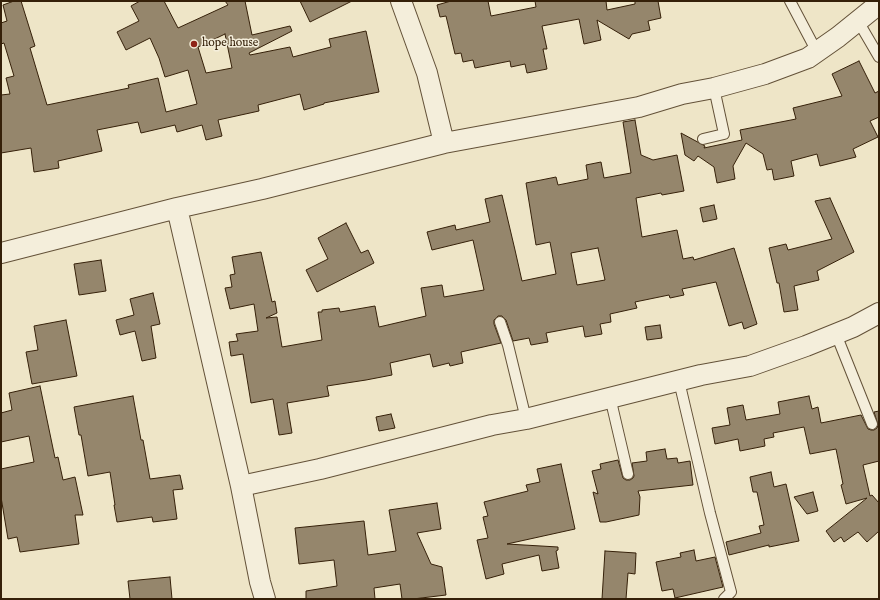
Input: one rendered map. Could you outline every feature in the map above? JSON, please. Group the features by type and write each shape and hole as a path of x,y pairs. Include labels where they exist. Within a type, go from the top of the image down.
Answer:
{"street":[{"path":"401,1 427,73 444,143"},
{"path":"1,254 177,208 262,189 444,143 639,107 682,94 714,88 765,74 808,58 879,4"},
{"path":"177,208 241,486 260,582 265,599"},
{"path":"241,486 320,469 492,425 526,419 701,375 750,366 836,334 879,313"}],"lane":[{"path":"790,1 817,52"},
{"path":"858,21 879,57"},
{"path":"704,138 724,134 714,88"},
{"path":"500,322 508,345 526,419"},
{"path":"836,334 872,424"},
{"path":"679,381 710,513 731,592 724,599"},
{"path":"610,398 628,474"}],"building":[{"path":"14,1 21,1 35,46 30,48 47,105 129,88 128,85 158,78 166,112 197,104 188,70 165,77 159,58 150,38 126,50 117,32 139,21 131,6 140,1 164,1 178,28 228,5 225,1 245,1 252,35 290,26 292,31 249,53 250,55 290,47 293,57 331,47 329,39 366,31 379,92 324,103 304,110 300,94 258,105 259,111 218,120 222,136 206,140 202,125 177,132 175,125 141,133 138,122 97,130 102,151 58,161 59,168 34,172 31,148 1,153 1,95 10,94 6,78 14,76 4,43 1,44 1,23 7,21 3,5","holes":["225,34 232,68 206,73 198,47"]},
{"path":"300,1 352,1 310,22"},
{"path":"451,1 488,1 491,16 536,7 535,1 606,1 607,10 635,4 635,1 658,1 661,18 648,21 650,30 632,34 629,39 597,20 601,40 584,44 579,19 542,26 547,49 543,49 547,69 527,73 525,64 511,67 510,61 475,68 473,60 463,62 461,53 455,54 446,16 440,17 437,5"},
{"path":"859,61 875,93 879,91 879,117 870,121 878,137 853,149 856,157 820,166 817,154 791,161 794,176 774,180 772,169 767,170 763,154 746,143 733,166 735,179 717,183 714,167 698,156 694,161 685,155 681,133 705,146 704,148 742,140 740,130 796,119 793,108 842,96 832,74"},
{"path":"635,120 641,155 653,160 677,155 684,191 662,195 661,193 636,198 642,237 677,230 683,259 693,257 694,260 734,248 757,324 744,329 742,322 729,326 716,282 682,289 684,295 670,298 669,295 635,302 637,308 610,314 611,322 600,324 602,334 585,337 583,326 546,333 548,342 531,345 529,338 513,341 506,320 502,316 498,316 494,320 494,324 501,343 461,352 463,363 450,366 449,363 433,367 430,354 390,363 392,375 327,386 329,396 287,403 292,433 279,435 273,399 251,403 243,354 231,356 229,342 238,341 236,334 258,331 254,304 230,309 225,288 232,287 230,275 235,274 232,257 261,252 272,302 275,301 277,313 266,318 277,317 282,347 322,340 318,312 322,312 322,310 339,308 340,312 375,306 379,327 426,316 421,288 442,285 444,297 484,290 473,240 432,250 427,232 455,225 456,230 490,222 485,199 502,195 522,281 556,274 550,242 536,245 526,183 556,177 558,185 588,179 586,165 601,162 604,178 631,173 623,122","holes":["598,248 605,280 577,285 571,253"]},
{"path":"830,198 854,252 817,271 819,280 794,286 798,310 784,312 779,283 777,283 769,248 786,244 788,250 832,239 815,201"},
{"path":"714,205 717,219 703,222 700,208"},
{"path":"346,223 361,253 368,250 374,263 317,292 306,270 328,259 318,238"},
{"path":"101,260 106,291 79,295 74,264"},
{"path":"153,293 160,324 151,326 156,358 142,361 135,331 120,335 116,320 134,315 130,299"},
{"path":"66,320 77,376 32,384 26,352 38,350 34,326"},
{"path":"660,325 662,338 647,340 645,327"},
{"path":"40,386 55,458 58,457 63,480 75,477 83,515 75,515 79,544 20,552 17,537 8,539 1,497 1,469 34,462 29,436 1,442 1,413 12,410 9,393"},
{"path":"133,396 150,479 180,475 183,489 173,490 177,519 153,522 152,517 117,522 110,472 88,476 81,435 79,435 74,407"},
{"path":"809,396 812,409 818,407 821,423 861,415 868,429 874,430 878,425 874,412 879,411 879,461 863,465 870,496 872,495 879,503 879,531 867,542 858,532 844,542 841,537 834,542 826,531 867,498 846,504 841,485 843,484 836,449 810,454 804,427 773,433 774,437 764,439 765,446 740,451 738,439 715,444 712,428 730,425 727,408 743,405 746,420 780,414 778,402"},
{"path":"391,414 395,428 379,431 376,417"},
{"path":"665,449 667,459 677,458 678,463 690,461 693,485 638,491 640,497 639,515 600,522 593,492 598,494 592,471 601,469 600,464 618,460 623,478 630,480 634,476 632,463 647,461 646,452"},
{"path":"561,464 575,529 507,544 558,547 558,550 556,551 559,568 542,571 539,555 502,564 504,574 486,579 477,540 488,538 483,517 488,516 484,502 528,491 526,485 540,482 537,469"},
{"path":"771,472 774,487 786,484 799,541 769,547 769,545 729,555 726,542 761,533 759,526 764,525 757,492 753,492 750,477"},
{"path":"813,492 818,511 807,514 794,497"},
{"path":"437,503 441,529 417,533 431,564 442,567 446,595 402,599 400,584 374,588 375,599 306,599 306,591 337,586 334,560 299,564 295,528 364,521 368,555 396,551 389,510"},
{"path":"694,550 696,561 715,557 723,587 675,598 673,589 662,591 656,562 681,557 680,553"},
{"path":"605,551 636,553 635,574 628,573 626,599 602,599"},
{"path":"170,577 172,599 130,599 128,581"}],"place":[{"name":"hope house","path":"194,44"}]}
